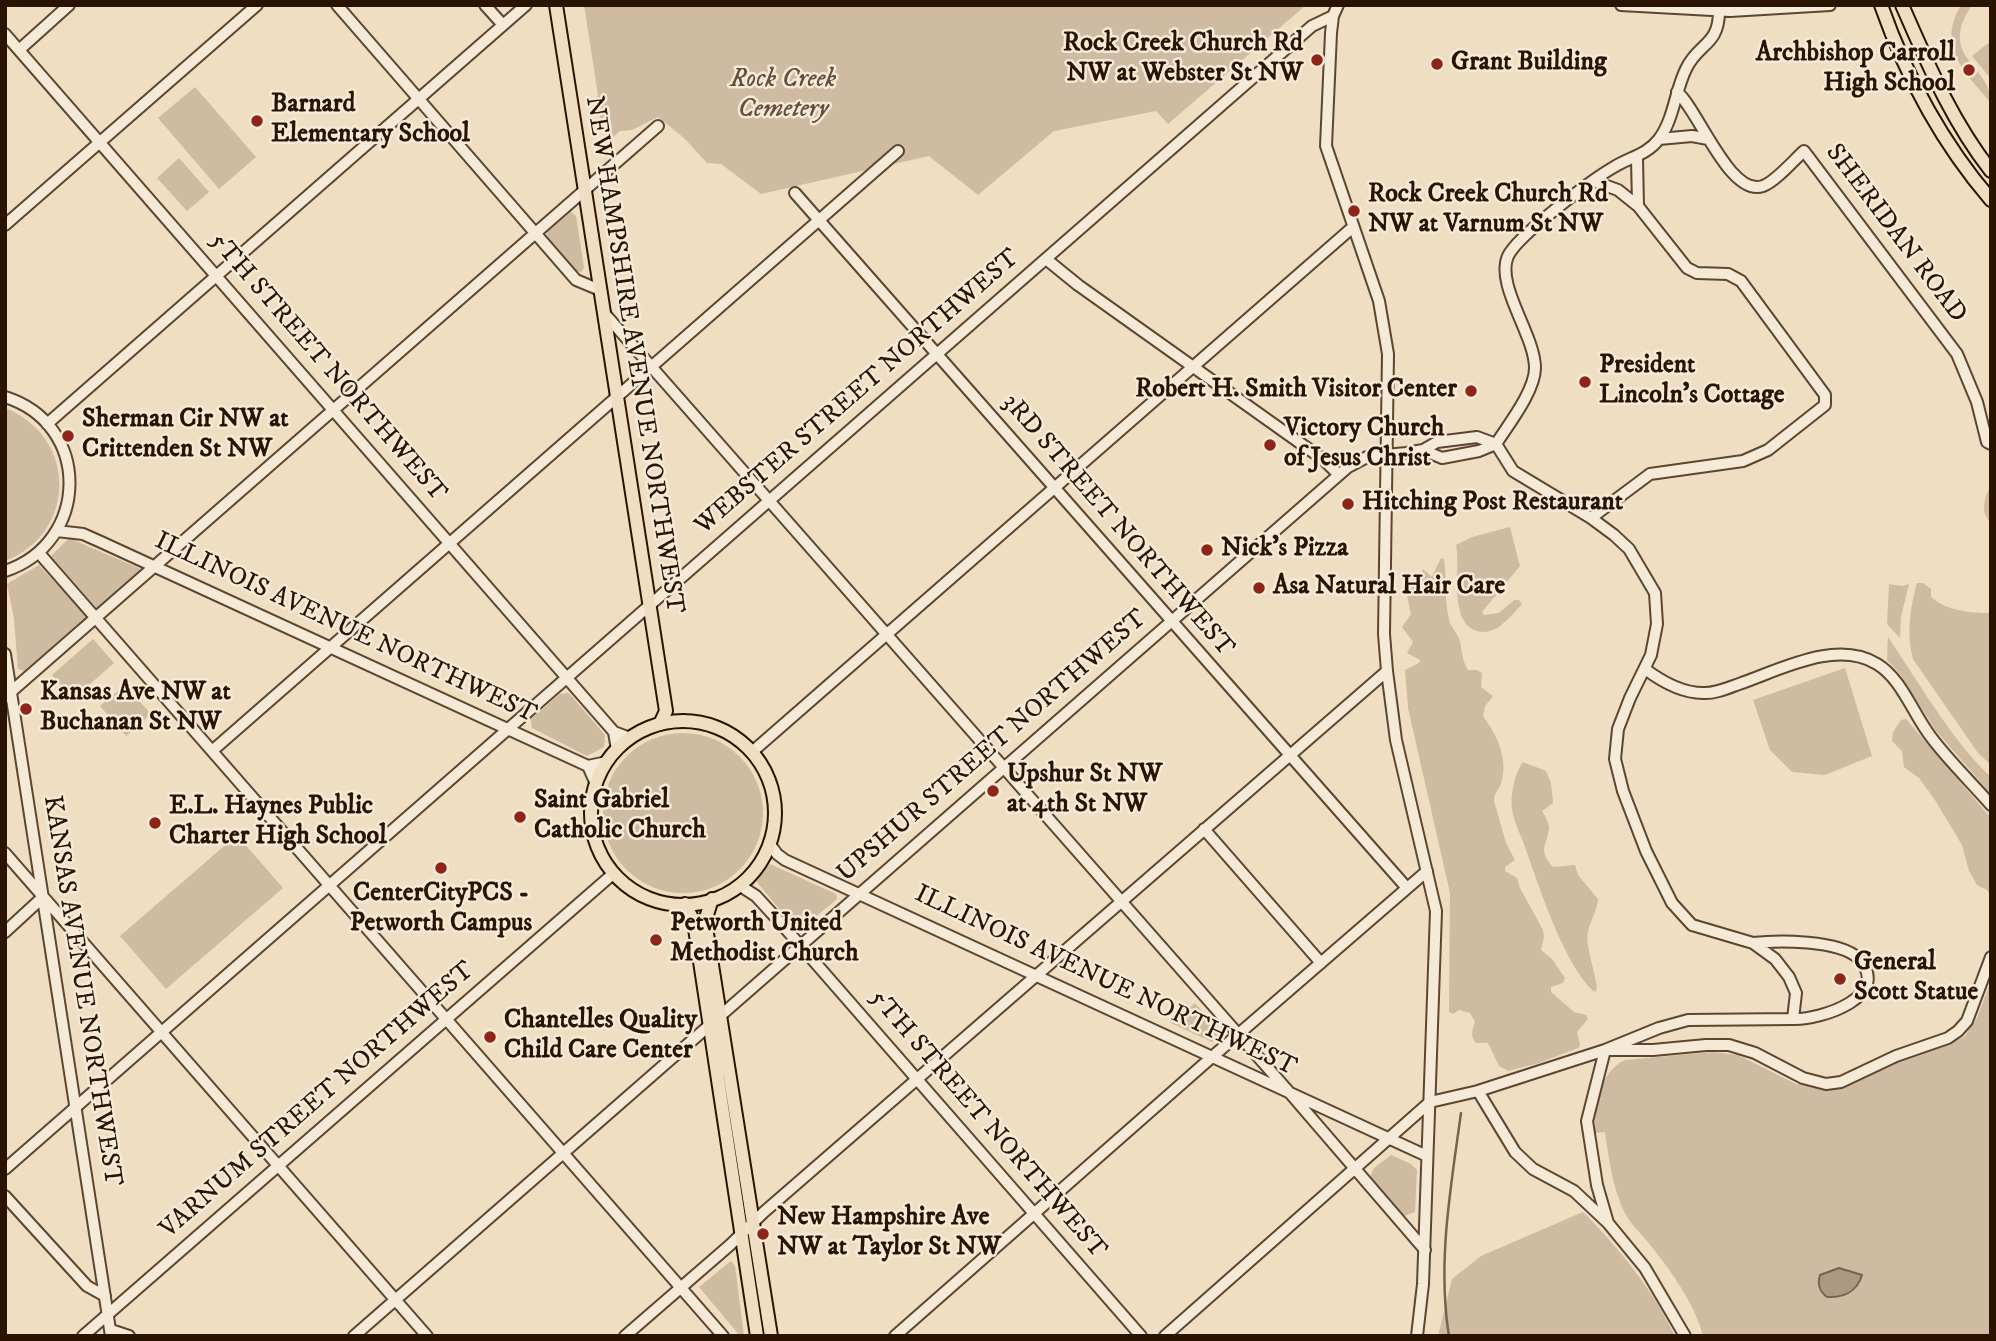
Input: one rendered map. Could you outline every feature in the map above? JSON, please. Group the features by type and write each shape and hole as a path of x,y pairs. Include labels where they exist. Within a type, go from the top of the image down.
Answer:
{"main road":[{"name":"NEW HAMPSHIRE AVENUE NORTHWEST","path":"556,5 666,711"},
{"path":"1881,5 1903,59 1938,128 1957,159 1991,200"},
{"path":"1902,5 1944,101 1991,171"},
{"path":"1911,5 1912,27"},
{"path":"660,724 666,711 679,721"},
{"path":"679,721 704,723 722,729 752,752 766,772 773,795 775,820 769,844 759,864 739,885 712,899 685,904 661,901 644,895 628,886 614,873 600,850 593,830 592,808 596,784 607,762 630,738 660,724 679,721"},
{"path":"712,899 705,921 771,1336"},
{"path":"685,904 694,922 757,1336"}],"street":[{"path":"19,50 69,5"},
{"path":"5,225 257,5"},
{"path":"337,5 576,280 600,290"},
{"path":"485,5 503,25"},
{"path":"47,424 526,5"},
{"path":"1621,5 1719,11 1830,5"},
{"path":"1335,10 1326,143 1378,301 1385,333 1388,391 1384,634 1387,671 1396,740 1436,921 1422,1299 1417,1336"},
{"name":"WEBSTER STREET NORTHWEST","path":"5,1169 1312,26 1335,10"},
{"path":"1719,11 1717,33 1687,67 1670,117 1659,139 1637,158 1616,165 1593,181 1527,234 1508,256 1505,276 1531,347 1535,369 1524,401 1496,444 1513,471 1591,518 1629,549 1656,593 1657,624 1651,655 1618,729 1615,759 1623,791 1672,903 1692,925 1753,943 1775,959 1789,977 1796,993 1793,1019"},
{"name":"5TH STREET NORTHWEST","path":"5,34 614,732 630,738"},
{"name":"SHERIDAN ROAD","path":"1677,92 1686,99 1708,139 1742,183 1752,188 1765,186 1804,151 1957,354 1977,402 1989,443"},
{"path":"8,694 658,126"},
{"path":"1659,139 1692,136 1708,139"},
{"path":"212,751 895,154"},
{"path":"1637,158 1638,206"},
{"path":"1591,518 1650,474 1743,461 1769,450 1825,405 1825,395 1741,281 1728,274 1697,273 1687,268 1638,206 1618,190 1593,181"},
{"name":"3RD STREET NORTHWEST","path":"795,193 1407,888"},
{"path":"752,752 1353,227"},
{"path":"1046,259 1324,460 1339,475"},
{"path":"605,314 1289,1092 1424,1250"},
{"path":"5,397 24,405 47,424 59,440 68,464 70,489 57,531 39,553 6,572"},
{"name":"UPSHUR STREET NORTHWEST","path":"355,1336 1339,475 1359,460 1423,450 1437,442 1477,437 1496,444"},
{"name":"ILLINOIS AVENUE NORTHWEST","path":"65,512 83,534"},
{"name":"ILLINOIS AVENUE NORTHWEST","path":"57,531 83,534 588,766"},
{"path":"39,553 723,1336"},
{"path":"1645,668 1663,682 1704,694 1817,657 1835,653 1858,656 1878,664 1891,676 1930,736 1991,805"},
{"name":"KANSAS AVENUE NORTHWEST","path":"5,654 8,694 43,897 111,1333"},
{"path":"625,1336 1387,671"},
{"path":"614,732 617,750"},
{"path":"596,784 588,766 607,762"},
{"path":"1204,829 1321,963"},
{"name":"ILLINOIS AVENUE NORTHWEST","path":"769,844 785,860 1427,1156"},
{"path":"5,853 427,1336"},
{"path":"895,1336 1212,1056 1427,872"},
{"name":"VARNUM STREET NORTHWEST","path":"83,1336 614,873"},
{"name":"5TH STREET NORTHWEST","path":"739,885 756,896 1141,1336"},
{"path":"5,932 43,897"},
{"path":"1165,1336 1430,1102 1478,1091 1688,1020 1818,1017 1859,998 1867,982 1863,965 1856,956 1794,940 1753,943"},
{"path":"1605,1050 1729,1045 1755,1053 1803,1078 1826,1084 1841,1082 1896,1056 1948,1038 1958,1031 1967,1021 1991,957"},
{"path":"1605,1050 1587,1121 1597,1185 1608,1223"},
{"path":"1478,1091 1515,1152 1533,1169 1574,1191 1608,1223 1645,1268 1685,1336"},
{"path":"5,1196 87,1286 105,1296"},
{"path":"111,1333 129,1336"}],"green space":[{"name":"Rock Creek Cemetery","path":"584,5 1306,5 1168,124 1156,111 1054,131 978,195 929,156 761,194 721,164 707,163 684,138 658,117 632,130 620,131 606,143 604,131 598,125 601,113 594,102 598,95"},
{"path":"1961,5 1972,5 1962,23 1962,49 1989,90 1991,103 1963,69 1953,46 1951,34"},
{"path":"1991,41 1991,79 1972,56"},
{"path":"195,87 256,157 219,189 158,118"},
{"path":"179,158 209,192 187,211 157,178"},
{"path":"571,212 576,216 584,268 581,272 576,271 546,236 548,231"},
{"path":"5,408 29,421 46,440 56,461 59,484 56,508 46,529 29,548 5,561"},
{"path":"1991,484 1991,523 1984,509"},
{"path":"1510,527 1520,566 1482,612 1484,615 1499,613 1514,600 1519,600 1522,604 1496,628 1477,631 1468,626 1459,606 1456,545 1472,537"},
{"path":"69,538 141,569 97,608 51,556"},
{"path":"1441,558 1444,559 1450,622 1459,639 1464,662 1468,670 1482,673 1481,687 1493,696 1485,706 1483,716 1493,731 1503,758 1503,777 1494,801 1506,843 1515,860 1505,867 1505,871 1517,878 1543,930 1541,950 1552,959 1565,978 1563,983 1551,987 1551,992 1574,1012 1586,1015 1588,1019 1577,1032 1580,1045 1578,1048 1508,1071 1499,1066 1488,1043 1476,1043 1474,1040 1472,1033 1475,1022 1470,1013 1459,1010 1453,1014 1449,1012 1450,893 1408,708 1405,670 1420,660 1407,653 1413,642 1402,627 1411,614 1408,586 1421,576 1423,569 1432,577"},
{"path":"39,565 87,616 24,671 18,669 14,619 7,584"},
{"path":"1917,583 1923,583 1931,589 1931,597 1951,608 1991,613 1991,765 1978,753 1913,659 1910,621"},
{"path":"1889,584 1909,584 1901,617 1900,638 1887,624"},
{"path":"1888,637 1949,729 1991,777 1991,794 1936,731 1900,674 1887,660"},
{"path":"93,639 114,663 73,699 52,675"},
{"path":"1845,668 1872,756 1825,775 1792,772 1770,750 1753,700"},
{"path":"125,685 151,714 126,736 100,706"},
{"path":"569,693 605,735 604,747 587,756 532,728 531,719 560,694"},
{"path":"1906,719 1991,818 1991,897 1987,890 1977,885 1969,871 1962,845 1935,800 1919,778 1904,767 1902,751 1892,741 1893,732 1901,720"},
{"path":"683,733 714,739 740,756 757,782 763,813 757,844 740,870 714,887 683,893 652,887 626,870 609,844 603,813 609,782 626,756 652,739"},
{"path":"1523,762 1546,771 1551,783 1553,803 1542,811 1549,828 1544,848 1545,856 1553,867 1575,865 1578,875 1598,899 1587,938 1597,989 1595,992 1584,981 1564,947 1514,819 1512,791"},
{"path":"237,835 283,888 166,989 120,936"},
{"path":"770,864 836,894 837,899 802,928 795,928 756,881"},
{"path":"1991,981 1991,1336 1703,1336 1682,1288 1624,1212 1613,1178 1605,1132 1595,1133 1597,1102 1609,1073 1625,1060 1713,1052 1738,1055 1796,1084 1835,1088 1865,1078 1896,1062 1951,1044 1965,1036 1977,1018"},
{"path":"1195,1003 1221,1034 1212,1042 1171,1023"},
{"path":"1391,1155 1411,1164 1417,1170 1415,1212 1404,1216 1370,1177 1374,1168"},
{"path":"1583,1212 1634,1270 1675,1336 1438,1336 1452,1279 1481,1256"},
{"path":"731,1261 735,1266 744,1336 740,1336 699,1287"}],"shaded area":[{"path":"1839,1268 1862,1275 1860,1281 1849,1293 1827,1297 1820,1288 1820,1275"}],"waterway":[{"path":"1449,1336 1444,1280 1445,1252 1461,1113"}],"place":[{"name":"Rock Creek Church Rd NW at Webster St NW","path":"1317,60"},
{"name":"Grant Building","path":"1437,64"},
{"name":"Archbishop Carroll High School","path":"1969,70"},
{"name":"Barnard Elementary School","path":"257,121"},
{"name":"Rock Creek Church Rd NW at Varnum St NW","path":"1354,211"},
{"name":"President Lincoln's Cottage","path":"1585,382"},
{"name":"Robert H. Smith Visitor Center","path":"1471,391"},
{"name":"Sherman Cir NW at Crittenden St NW","path":"68,436"},
{"name":"Victory Church of Jesus Christ","path":"1270,445"},
{"name":"Hitching Post Restaurant","path":"1348,504"},
{"name":"Nick's Pizza","path":"1207,550"},
{"name":"Asa Natural Hair Care","path":"1259,588"},
{"name":"Kansas Ave NW at Buchanan St NW","path":"26,709"},
{"name":"Upshur St NW at 4th St NW","path":"993,791"},
{"name":"Saint Gabriel Catholic Church","path":"520,817"},
{"name":"E.L. Haynes Public Charter High School","path":"155,823"},
{"name":"CenterCityPCS - Petworth Campus","path":"441,868"},
{"name":"Petworth United Methodist Church","path":"656,940"},
{"name":"General Scott Statue","path":"1840,979"},
{"name":"Chantelles Quality Child Care Center","path":"490,1037"},
{"name":"New Hampshire Ave NW at Taylor St NW","path":"763,1234"}]}
